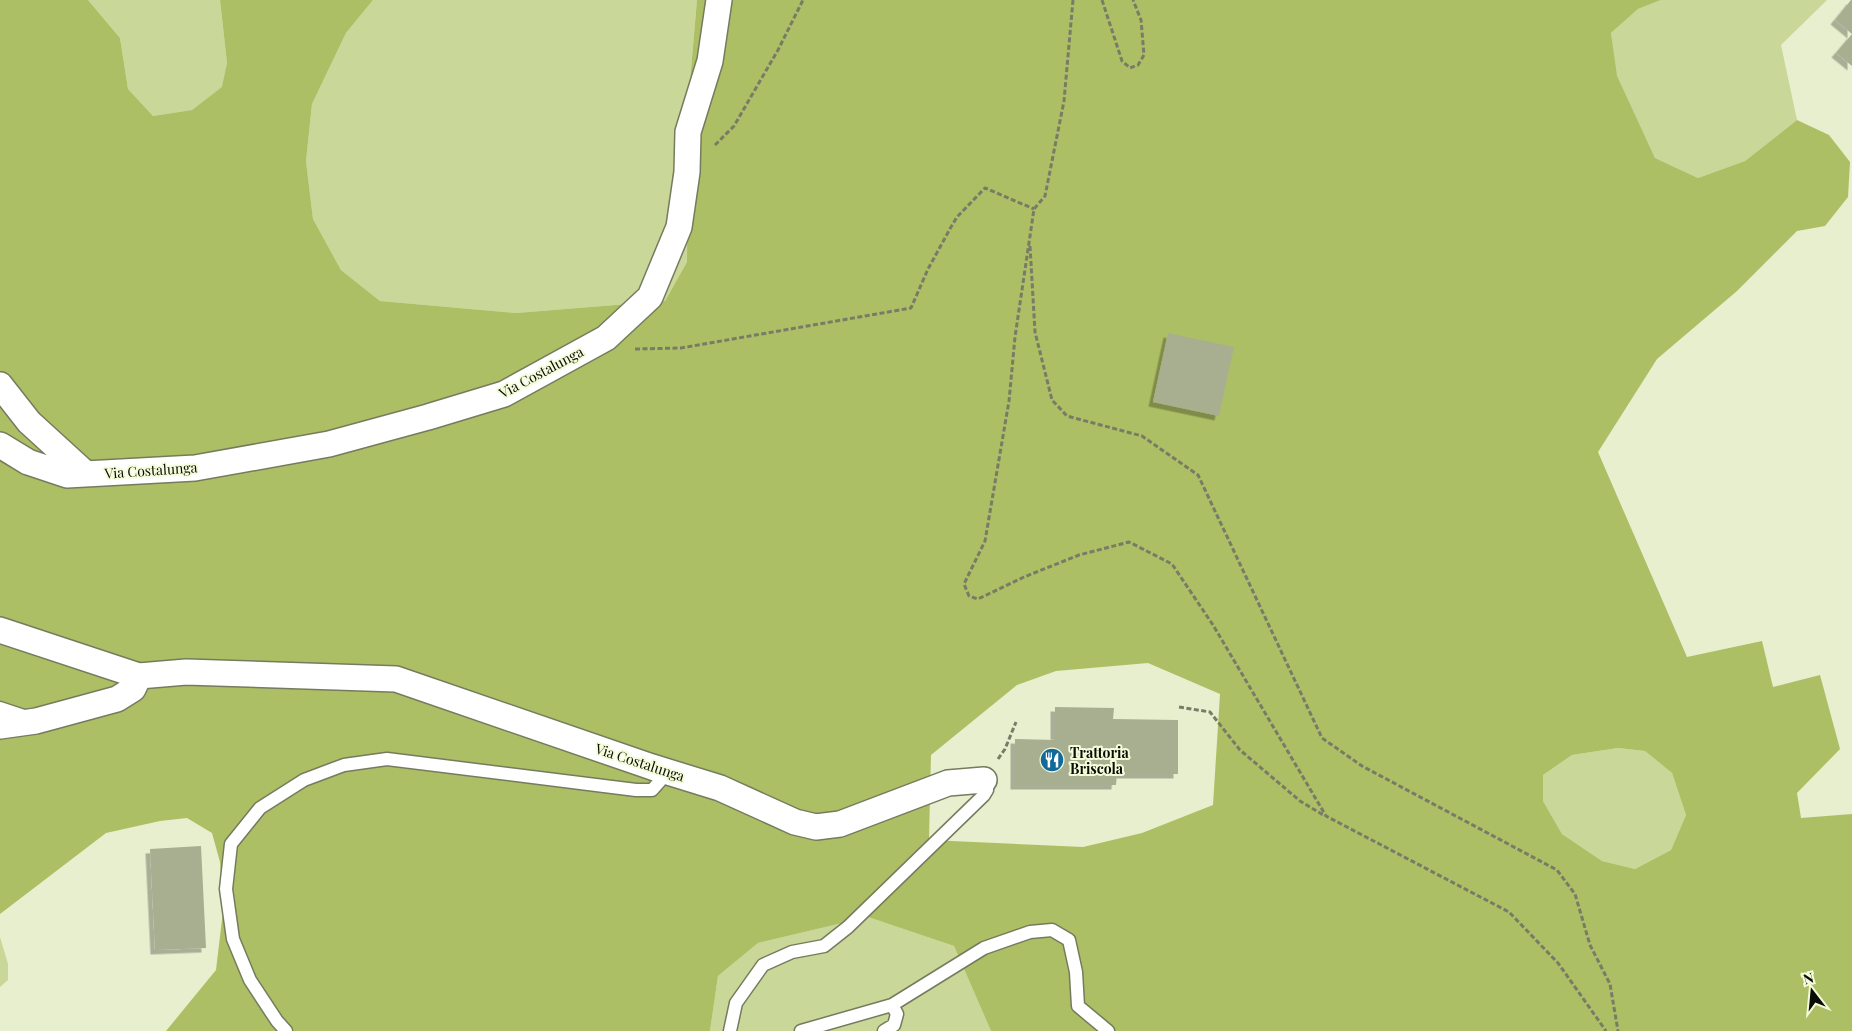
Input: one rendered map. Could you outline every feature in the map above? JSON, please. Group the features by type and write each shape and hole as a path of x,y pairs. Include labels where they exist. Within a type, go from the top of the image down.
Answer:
{"street":[{"name":"Via Costalunga","path":"0,445 28,462 67,475 195,468 329,444 504,394 606,338 650,297 679,227 688,172 688,132 710,61 719,0"},
{"name":"Via Costalunga","path":"0,385 29,422 86,474"},
{"name":"Via Costalunga","path":"0,630 139,676 186,672 396,679 652,767 720,788 795,822 816,827 840,824 948,783 984,780"},
{"path":"0,726 36,720 117,699 134,689 139,676"}],"lane":[{"path":"0,708 36,720"},
{"path":"286,1031 277,1021 250,980 233,939 226,889 232,844 260,808 304,780 344,765 386,759 636,790 652,790 657,786 660,781 652,767"},
{"path":"730,1031 736,1002 763,965 792,952 824,946 848,927 984,794 987,790 984,780"},
{"path":"801,1031 892,1005 984,948 1030,932 1052,930 1069,940 1076,972 1078,1006 1108,1031"},
{"path":"884,1031 894,1025 897,1014 892,1005"}],"path":[{"path":"688,172 734,126 778,50 803,0"},
{"path":"1073,0 1064,101 1045,196 1034,209 1015,337 1009,401 985,542 964,584 969,596 978,599 1024,577 1079,555 1129,542 1172,564 1213,625 1326,816"},
{"path":"1102,0 1122,61 1130,68 1138,66 1144,55 1141,20 1133,0"},
{"path":"631,350 690,346 912,308 928,269 957,217 985,188 1034,209"},
{"path":"1029,238 1034,332 1052,400 1067,416 1142,436 1198,475 1322,738 1362,766 1557,870 1575,894 1590,945 1610,984 1618,1031"},
{"path":"1178,707 1210,712 1240,750 1300,801 1509,912 1558,963 1606,1031"},
{"path":"984,780 993,764 1005,749 1016,722"}],"green space":[{"path":"0,0 88,0 120,38 128,89 153,116 192,110 222,87 227,63 220,0 373,0 346,33 312,104 306,161 313,219 341,270 380,301 516,313 665,301 687,262 688,104 697,0 1661,0 1638,9 1611,33 1617,76 1655,158 1698,178 1745,161 1797,120 1829,135 1850,162 1848,197 1825,226 1797,231 1737,291 1657,359 1598,452 1687,657 1762,641 1773,687 1820,675 1840,749 1797,793 1801,818 1852,814 1852,1031 991,1031 954,946 868,917 758,943 718,976 710,1031 166,1031 216,970 223,911 220,862 212,833 187,818 160,821 106,833 0,914","holes":["1148,663 1220,694 1213,805 1142,833 1083,847 929,840 931,755 1017,685 1056,671","1618,748 1645,751 1672,773 1686,815 1671,850 1635,869 1602,861 1562,834 1543,801 1543,775 1572,755"]},
{"path":"88,0 220,0 227,63 223,87 192,110 153,116 128,89 120,38"},
{"path":"373,0 697,0 688,104 687,262 665,301 516,313 380,301 341,270 313,219 306,161 312,104 346,33"},
{"path":"1661,0 1827,0 1781,45 1797,120 1745,161 1698,178 1655,158 1616,76 1611,33 1638,9"},
{"path":"1618,748 1645,751 1672,773 1686,815 1671,850 1635,869 1602,861 1562,834 1543,801 1543,775 1572,755"},
{"path":"868,917 954,946 991,1031 710,1031 718,976 758,943"},
{"path":"0,937 8,964 8,980 0,987"}],"building":[{"path":"1852,0 1852,34 1835,20"},
{"path":"1852,34 1852,66 1836,53"},
{"path":"1168,333 1234,347 1219,416 1153,402"},
{"path":"1055,707 1114,708 1113,719 1178,720 1178,774 1117,774 1116,785 1015,785 1015,739 1055,740"},
{"path":"201,846 206,948 155,950 150,849"}],"place":[{"name":"Trattoria Briscola","path":"1052,760"}]}
